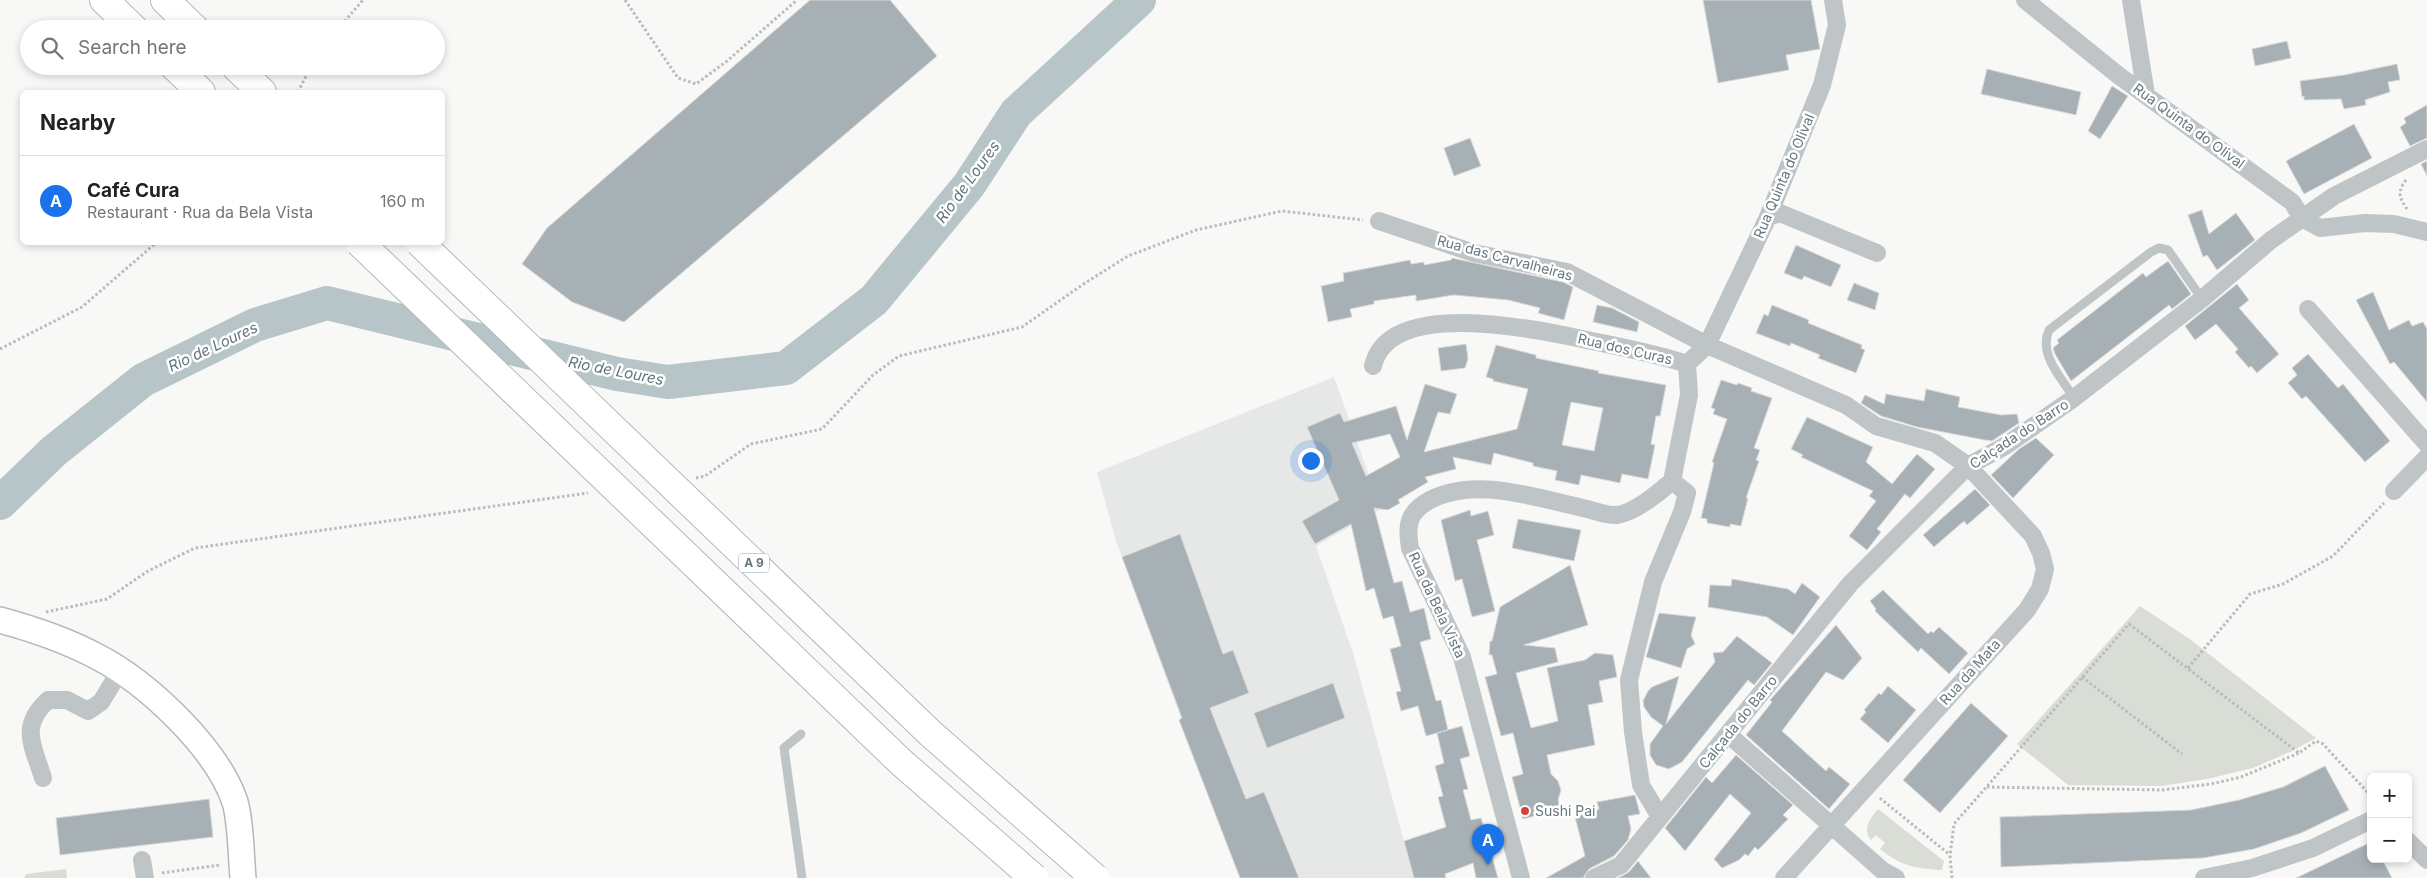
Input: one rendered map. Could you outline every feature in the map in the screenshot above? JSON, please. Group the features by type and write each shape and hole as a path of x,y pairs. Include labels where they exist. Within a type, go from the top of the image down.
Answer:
{"highway":[{"path":"104,0 125,20"},
{"path":"165,0 186,20"},
{"path":"183,75 199,90"},
{"path":"244,75 260,90"},
{"path":"362,245 902,763 1034,878"},
{"name":"A 9","path":"422,245 930,732 1095,878"}],"street":[{"name":"Rua Quinta do Olival","path":"1708,345 1768,217 1822,86 1837,25 1833,0"},
{"name":"Rua Quinta do Olival","path":"2025,0 2146,95 2292,202 2302,218"},
{"path":"2131,0 2146,95"},
{"name":"Calçada do Barro","path":"1594,878 1621,865 1850,584 1968,466 2005,446 2074,398 2202,298 2271,240 2302,218 2334,196 2427,149"},
{"path":"1768,217 1780,213 1877,253"},
{"path":"2302,218 2320,228 2365,223 2394,224 2423,230"},
{"name":"Rua das Carvalheiras","path":"1379,221 1474,253 1567,272 1708,345 1846,405 1876,426 1935,443 1968,466"},
{"path":"2308,309 2427,444"},
{"name":"Rua dos Curas","path":"1373,366 1376,354 1386,343 1404,332 1429,325 1476,322 1554,333 1656,354 1687,364 1688,395 1672,481"},
{"path":"1687,364 1708,345"},
{"path":"2394,491 2427,457"},
{"name":"Rua da Mata","path":"1791,874 1853,802 2027,610 2040,589 2046,570 2041,553 2032,536 1968,466"},
{"path":"1660,817 1641,785 1633,732 1629,680 1653,582 1682,512 1687,493 1672,481"},
{"name":"Rua da Bela Vista","path":"1522,878 1462,656 1410,548 1408,533 1410,518 1423,504 1446,492 1493,490 1617,515 1652,499 1672,481"},
{"path":"0,620 33,629 97,656 134,680 183,723 217,766 235,803 242,870"},
{"path":"43,778 29,730 37,710 48,700 67,700 88,711 101,702 120,671"},
{"path":"1729,734 1883,871 1896,878"},
{"path":"2204,878 2252,868 2313,848 2367,822"},
{"path":"2412,845 2427,860"}],"lane":[{"path":"2074,398 2047,355 2045,340 2049,330 2151,252 2160,248 2168,250 2202,298"},
{"path":"800,734 784,748 802,878"}],"path":[{"path":"346,20 363,0"},
{"path":"625,0 678,78 696,84 727,61 797,0"},
{"path":"299,90 306,75"},
{"path":"2407,159 2414,173 2405,180 2399,190 2399,197 2423,230"},
{"path":"687,479 705,476 752,444 822,429 873,375 900,356 1022,327 1084,283 1128,256 1196,230 1282,212 1379,221"},
{"path":"0,349 82,307 154,245"},
{"path":"2188,668 2250,594 2283,584 2333,556 2394,491"},
{"path":"33,629 47,611 108,599 148,571 195,548 260,541 594,492"},
{"path":"1952,878 1950,856 1954,824 2129,624 2299,753"},
{"path":"2082,677 2182,754"},
{"path":"1986,787 2162,790 2211,784 2241,777 2299,753 2316,741 2323,744 2367,792"},
{"path":"1853,802 1867,814 1881,799 1950,856"},
{"path":"144,871 242,870"}],"shaded area":[{"path":"1334,377 1381,509 1316,546 1354,656 1414,878 1240,878 1179,720 1181,718 1116,541 1097,472"},
{"path":"2140,606 2191,640 2316,738 2253,768 2207,779 2161,786 2068,785 2017,744"},
{"path":"1878,809 1944,861 1942,870 1909,866 1895,860 1880,849 1885,843 1876,835 1871,840 1867,832 1868,824"},
{"path":"66,869 67,878 24,878 26,874"}],"building":[{"path":"810,0 890,0 937,56 624,322 572,302 522,264 547,228"},
{"path":"1703,0 1811,0 1820,49 1786,55 1789,70 1718,83"},
{"path":"2287,41 2291,58 2255,66 2252,49"},
{"path":"2397,64 2400,80 2388,82 2390,92 2365,100 2366,105 2344,109 2341,99 2304,100 2304,96 2302,97 2300,81 2344,75"},
{"path":"1987,69 2081,92 2076,115 1981,94"},
{"path":"2112,86 2128,96 2100,139 2088,131"},
{"path":"2427,105 2427,138 2410,146 2400,127 2406,123 2404,118"},
{"path":"2354,124 2372,158 2304,194 2286,161"},
{"path":"1470,138 1481,166 1454,176 1444,148"},
{"path":"2427,161 2427,176 2421,164"},
{"path":"2202,210 2209,234 2236,213 2255,240 2217,270 2207,255 2203,257 2188,215"},
{"path":"1796,245 1841,265 1831,287 1804,276 1802,280 1784,273"},
{"path":"1452,258 1563,282 1573,287 1564,320 1538,313 1540,308 1508,300 1454,295 1416,301 1416,295 1374,301 1374,304 1350,309 1352,317 1328,322 1321,286 1344,281 1343,273 1410,260 1411,264 1424,262 1424,265 1451,260"},
{"path":"2168,261 2191,294 2172,309 2169,305 2071,381 2055,354 2053,348 2059,343 2057,340 2143,273 2146,277"},
{"path":"1854,283 1879,293 1875,310 1847,300"},
{"path":"2237,284 2249,300 2239,308 2279,354 2257,373 2251,366 2249,368 2235,352 2238,349 2216,324 2195,340 2185,326"},
{"path":"2373,292 2389,330 2409,320 2412,326 2423,322 2427,329 2427,402 2394,362 2390,364 2356,300"},
{"path":"1597,305 1612,308 1639,322 1637,332 1593,322"},
{"path":"1772,305 1809,320 1808,323 1862,345 1861,348 1865,350 1856,373 1818,358 1820,355 1791,343 1790,346 1756,333 1764,314 1768,316"},
{"path":"1466,344 1468,359 1465,368 1441,371 1438,348"},
{"path":"1496,345 1536,355 1536,358 1599,371 1598,373 1666,385 1660,416 1656,416 1651,444 1655,445 1648,479 1622,474 1620,483 1581,475 1579,485 1555,480 1557,471 1533,466 1533,463 1494,453 1491,465 1453,457 1456,469 1425,477 1428,482 1398,500 1400,503 1388,510 1374,508 1394,583 1402,581 1410,612 1424,608 1431,639 1420,642 1436,701 1441,700 1448,730 1426,736 1418,706 1401,711 1396,692 1401,691 1390,649 1401,646 1393,616 1383,619 1374,588 1366,591 1351,524 1315,544 1302,521 1339,500 1307,427 1340,413 1344,422 1396,406 1407,440 1425,384 1457,394 1450,414 1438,412 1424,452 1517,429 1528,389 1493,381 1493,379 1486,377","holes":["1571,402 1603,408 1594,451 1562,445","1390,434 1400,457 1366,476 1352,443"]},
{"path":"2308,354 2338,388 2343,384 2390,441 2365,462 2306,396 2302,399 2288,383 2297,375 2292,368"},
{"path":"1721,380 1737,385 1738,383 1752,388 1751,391 1772,398 1754,448 1760,450 1756,460 1759,461 1746,498 1748,498 1741,526 1730,524 1730,527 1707,523 1707,519 1701,518 1714,463 1712,462 1727,419 1713,414 1715,409 1711,408"},
{"path":"1926,389 1960,397 1958,407 2001,415 2017,414 2019,423 1992,441 1917,427 1881,416 1861,403 1865,395 1884,404 1886,394 1924,401"},
{"path":"1807,417 1873,447 1866,462 1892,484 1917,454 1935,469 1910,498 1905,494 1877,529 1881,532 1867,550 1849,536 1876,501 1869,496 1873,491 1801,457 1803,455 1791,449"},
{"path":"2036,438 2054,455 2013,498 1991,475 2019,449"},
{"path":"1975,489 1990,505 1967,525 1964,521 1934,547 1923,535"},
{"path":"1470,510 1471,516 1488,511 1494,535 1477,540 1495,611 1472,617 1462,579 1455,581 1441,520"},
{"path":"1518,519 1581,530 1574,561 1512,548"},
{"path":"1180,534 1223,654 1233,650 1249,693 1210,708 1246,799 1264,792 1299,878 1240,878 1179,720 1182,718 1122,557"},
{"path":"1570,565 1588,625 1524,645 1555,648 1558,662 1516,673 1531,728 1558,721 1547,668 1585,660 1595,653 1613,655 1617,677 1599,681 1603,702 1588,705 1595,745 1547,755 1551,774 1558,781 1561,790 1558,800 1561,809 1523,819 1512,777 1523,774 1513,733 1501,736 1485,677 1497,674 1492,655 1489,655 1490,641 1492,641 1500,607"},
{"path":"1732,579 1788,589 1795,594 1802,583 1820,597 1793,635 1767,617 1708,607 1710,585 1731,586"},
{"path":"1883,590 1928,634 1931,631 1933,633 1939,627 1968,653 1949,674 1921,648 1918,652 1875,611 1876,609 1870,601"},
{"path":"1659,613 1696,617 1691,635 1695,644 1687,649 1681,668 1646,657"},
{"path":"1836,625 1862,658 1843,680 1826,672 1782,731 1826,771 1829,767 1850,784 1829,809 1746,735 1772,702 1770,700"},
{"path":"1737,636 1772,663 1754,685 1748,680 1682,762 1669,769 1656,765 1650,755 1650,744 1663,726 1651,717 1644,707 1643,701 1648,691 1652,687 1679,676 1666,724 1715,662 1713,653 1723,652"},
{"path":"1333,683 1345,718 1267,748 1254,713"},
{"path":"1888,686 1916,710 1888,743 1860,719 1866,712 1864,710"},
{"path":"1971,703 2008,736 1940,813 1903,780"},
{"path":"1462,726 1470,756 1460,759 1468,789 1463,790 1471,820 1481,818 1498,878 1476,878 1473,863 1445,874 1446,878 1414,878 1404,841 1446,827 1438,797 1443,796 1435,766 1444,763 1437,733"},
{"path":"1736,755 1793,805 1783,815 1788,819 1758,850 1755,847 1748,856 1745,854 1739,860 1722,868 1714,859 1751,813 1730,794 1685,851 1665,828 1706,777 1712,783"},
{"path":"2325,766 2349,810 2301,833 2254,849 2203,858 2001,867 2000,817 2191,810 2239,800 2283,787"},
{"path":"1635,795 1640,814 1628,816 1631,829 1628,840 1614,856 1589,869 1583,878 1546,878 1585,856 1575,817 1599,809 1597,802"},
{"path":"209,799 213,837 60,855 56,818"},
{"path":"2367,844 2367,863 2384,863 2392,878 2296,878"},
{"path":"1638,861 1651,878 1618,878 1629,872"}],"waterway":[{"name":"Rio de Loures","path":"0,503 54,451 143,380 255,325 327,303 617,374 668,382 786,368 874,300 969,185 1016,113 1139,0"}],"place":[{"name":"Sushi Pai","path":"1525,811"},
{"name":"Café Cura","path":"1488,865"}]}
